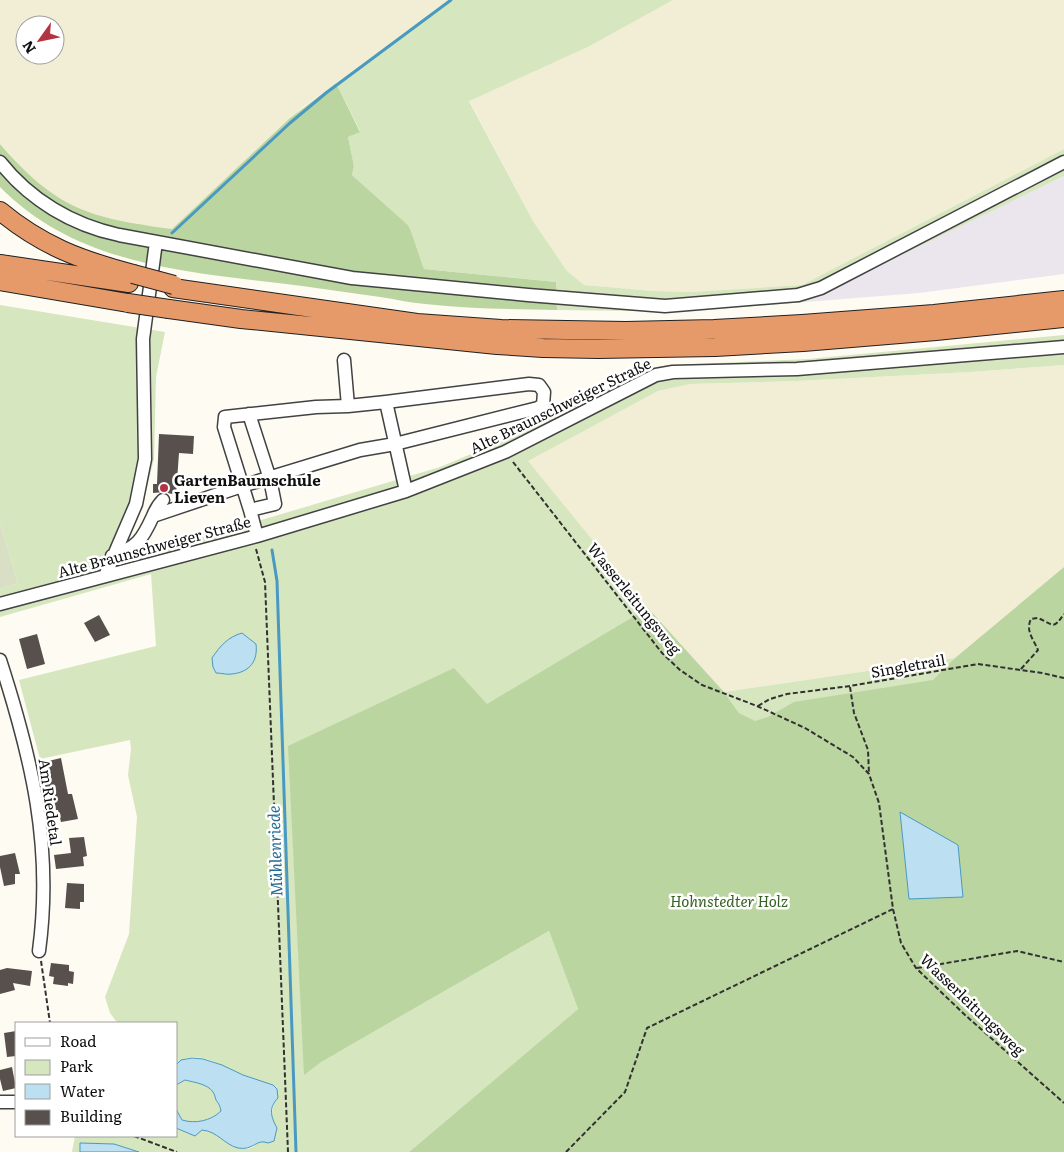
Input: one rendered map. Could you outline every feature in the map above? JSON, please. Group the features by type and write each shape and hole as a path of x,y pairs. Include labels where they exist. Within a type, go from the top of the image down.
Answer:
{"highway":[{"path":"0,211 31,234 56,248 132,278"},
{"path":"0,264 132,278 173,287 417,323 501,329 626,331 714,329 934,314 1064,300"},
{"path":"0,282 128,304 241,319 543,348 715,347 803,342 1064,318"},
{"path":"0,289 36,287"}],"street":[{"path":"0,162 26,190 62,215 100,231 352,278 665,306 798,295 821,288 1064,162"},
{"path":"105,576 136,504 145,459 143,339 156,242"},
{"name":"Alte Braunschweiger Straße","path":"0,604 254,536 406,491 505,452 663,373 797,370 1064,347"},
{"path":"344,360 348,406"},
{"path":"153,516 242,486 360,450 395,444 538,408 543,405 544,392 539,385 529,384 386,402 316,407 225,417 224,427 242,486 250,510 254,536"},
{"path":"386,402 406,491"},
{"path":"249,414 270,479 275,504 250,510"},
{"path":"112,556 126,552 139,542 156,507 163,500"},
{"name":"Am Riedetal","path":"0,660 19,720 35,785 42,832 44,918 39,951"},
{"path":"0,1102 15,1102"}],"path":[{"name":"Wasserleitungsweg","path":"505,452 662,654 680,670 702,685 757,706 805,728 852,757 869,774 879,804 893,908 901,943 916,968 964,1014 1064,1103"},
{"path":"254,536 265,582 288,1152"},
{"path":"1021,670 1038,650 1030,635 1029,625 1031,619 1038,618 1055,625 1064,614"},
{"name":"Singletrail","path":"757,706 770,699 787,694 850,686 978,664 1064,678"},
{"path":"850,686 854,713 868,750 869,774"},
{"path":"566,1152 626,1092 647,1028 893,908"},
{"path":"39,951 50,1022"},
{"path":"916,968 1017,951 1064,962"},
{"path":"137,1137 177,1152"}],"shaded area":[{"path":"0,0 448,0 303,107 172,229 126,223 84,211 49,193 33,180 0,144"},
{"path":"673,0 1064,0 1064,149 802,285 691,292 584,285 567,271 533,221 469,100 588,47"},
{"path":"1064,176 1064,274 919,293 805,302"},
{"path":"1064,365 1064,567 955,658 724,692 648,608 527,461 658,391 690,384 796,381"}],"green space":[{"path":"448,0 673,0 588,47 469,101 533,221 567,271 584,285 691,292 802,285 1064,149 1064,176 805,302 744,307 632,311 557,310 556,282 424,269 408,225 352,175 354,166 348,137 360,131 336,83"},
{"path":"336,83 360,132 348,137 354,166 352,175 408,225 424,269 556,282 557,310 442,306 221,276 141,262 103,251 66,235 32,214 0,187 0,144 39,183 57,197 76,207 118,220 172,229 289,119"},
{"path":"0,305 165,332 156,377 154,459 143,504 125,545 130,559 440,467 502,441 651,368 669,365 808,359 1064,335 1064,365 796,381 690,384 658,391 528,461 648,608 628,621 739,713 724,692 955,658 948,666 1064,1088 564,916 333,1055 549,931 578,1009 409,1152 139,1152 114,1144 81,1143 80,1152 72,1152 75,1137 178,1137 178,1129 188,1133 209,1130 238,1148 248,1149 263,1141 277,1128 272,1117 274,1101 272,1085 242,1075 218,1063 191,1057 178,1064 178,1022 118,1022 110,1013 105,997 129,934 137,817 128,775 131,749 130,740 40,759 19,680 156,646 151,574 0,617 0,589 18,583 0,523"},
{"path":"0,523 18,583 0,589"},
{"name":"Hohnstedter Holz","path":"1064,567 1064,1152 409,1152 578,1009 549,931 321,1062 304,1075 288,746 454,668 487,704 648,608 724,692 739,713 755,721 768,717 794,702 933,680 955,658"},
{"path":"184,1080 208,1087 214,1093 221,1111 203,1121 192,1122 182,1120 178,1113 178,1084"}],"water":[{"path":"242,633 256,644 256,656 252,665 238,673 216,673 212,658 225,642"},
{"path":"900,812 958,845 963,897 909,899"},
{"path":"203,1059 273,1085 277,1089 278,1098 272,1109 273,1120 277,1128 274,1141 268,1143 260,1142 248,1148 238,1148 207,1131 202,1130 195,1136 178,1129 178,1113 182,1120 192,1122 203,1121 221,1111 214,1093 208,1087 185,1080 178,1084 178,1063 181,1060"},
{"path":"80,1143 114,1144 139,1152 80,1152"}],"building":[{"path":"159,434 194,436 193,454 179,453 176,495 164,492 153,493 153,484 157,484"},
{"path":"99,615 110,635 95,642 84,623"},
{"path":"37,634 45,664 27,669 19,639"},
{"path":"61,758 68,794 72,794 78,819 61,822 58,810 56,810 53,792 47,794 40,763"},
{"path":"84,837 87,856 83,857 84,866 56,869 54,855 71,853 69,838"},
{"path":"15,853 20,874 15,874 15,884 4,886 0,856"},
{"path":"67,883 84,884 84,902 80,902 80,909 65,908"},
{"path":"51,963 69,965 69,971 74,972 73,984 68,983 68,986 53,984 54,977 49,976"},
{"path":"7,968 32,971 30,986 13,983 15,990 0,994 0,970"},
{"path":"15,1031 15,1056 7,1057 4,1033"},
{"path":"12,1067 15,1088 3,1091 0,1070"}],"waterway":[{"path":"172,233 290,123 326,93 451,0"},
{"name":"Mühlenriede","path":"272,550 277,581 296,1152"}],"place":[{"name":"GartenBaumschule Lieven","path":"164,488"}]}
